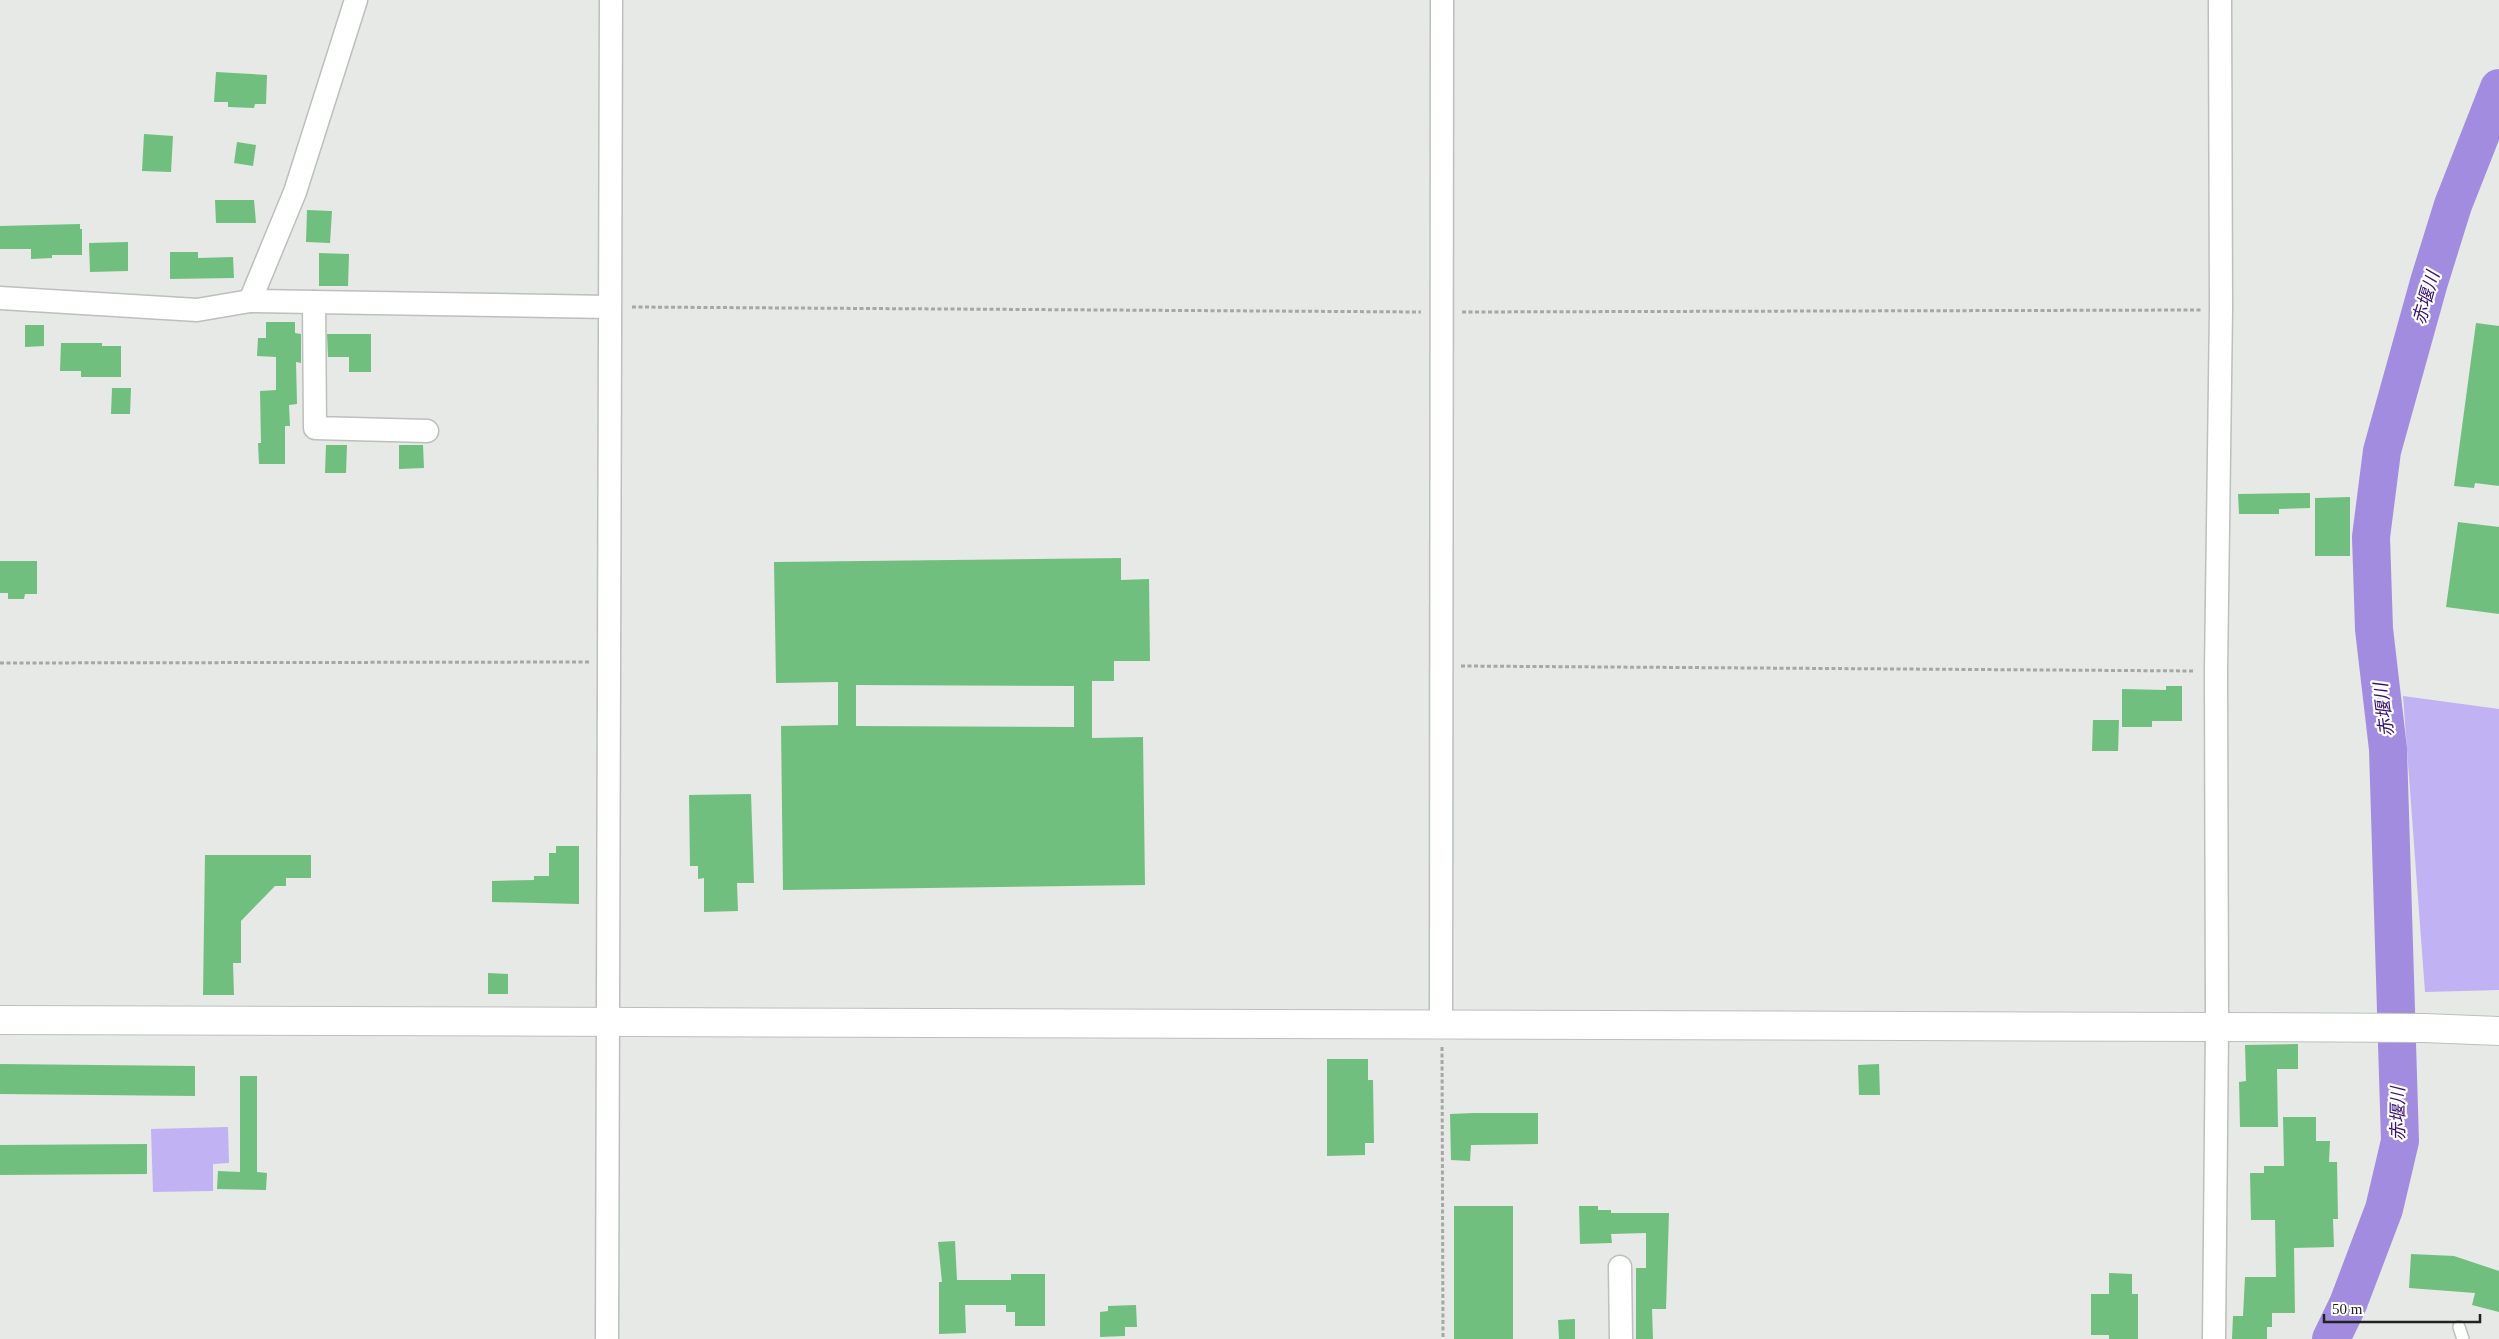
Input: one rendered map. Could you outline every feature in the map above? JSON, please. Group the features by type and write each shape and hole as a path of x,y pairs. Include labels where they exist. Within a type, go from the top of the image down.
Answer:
{"street":[{"path":"250,301 295,192 356,0"},
{"path":"607,1339 611,0"},
{"path":"1442,0 1443,312 1440,666 1442,1024"},
{"path":"2214,1339 2217,1027 2216,671 2221,310 2220,0"},
{"path":"0,298 197,310 250,301 609,307"},
{"path":"314,302 315,428 427,430"},
{"path":"0,1020 609,1024 1442,1024 2217,1027 2424,1028 2499,1031"},
{"path":"1620,1267 1622,1339"}],"lane":[{"path":"2459,1328 2463,1339"}],"path":[{"path":"609,307 1443,312 2221,310"},
{"path":"0,663 608,662"},
{"path":"1440,666 2216,671"},
{"path":"1442,1024 1443,1339"}],"shaded area":[{"path":"2403,696 2499,709 2499,990 2425,992"},
{"path":"228,1127 229,1163 213,1164 213,1191 153,1192 151,1129"}],"building":[{"path":"216,72 267,75 266,104 255,104 254,108 228,107 228,102 214,102"},
{"path":"144,134 173,136 171,172 142,171"},
{"path":"237,142 256,145 253,166 234,163"},
{"path":"215,200 254,200 256,223 216,223"},
{"path":"307,210 332,211 330,243 306,242"},
{"path":"80,224 80,229 82,229 82,255 52,255 52,258 31,259 31,249 0,249 0,226"},
{"path":"128,242 128,271 90,272 89,243"},
{"path":"170,252 198,252 198,258 233,257 234,278 170,279"},
{"path":"319,253 349,254 348,286 319,286"},
{"path":"266,322 295,322 295,333 301,334 301,363 296,362 297,404 289,405 290,426 285,426 285,464 259,464 258,443 261,443 260,391 276,390 276,357 257,356 258,338 266,338"},
{"path":"2476,323 2499,326 2499,486 2475,483 2474,488 2454,486"},
{"path":"25,325 44,325 44,346 25,347"},
{"path":"327,334 371,334 371,372 349,372 349,357 328,357"},
{"path":"61,343 102,343 102,346 121,346 121,377 81,377 81,371 60,371"},
{"path":"112,388 131,388 130,414 111,414"},
{"path":"326,445 347,445 346,473 325,473"},
{"path":"399,445 423,445 424,468 399,469"},
{"path":"2310,493 2310,508 2279,509 2279,514 2239,514 2238,494"},
{"path":"2350,497 2350,556 2315,556 2315,498"},
{"path":"2458,522 2499,527 2499,614 2446,607"},
{"path":"1121,558 1121,580 1149,579 1150,661 1114,661 1114,681 1092,681 1092,738 1143,737 1145,885 783,890 781,726 838,725 838,682 776,683 774,562","holes":["856,685 1074,686 1074,727 856,726"]},
{"path":"0,561 37,561 37,594 25,594 24,599 8,599 8,593 0,593"},
{"path":"2166,686 2182,686 2182,721 2152,721 2152,727 2122,727 2122,689 2166,690"},
{"path":"2093,720 2119,720 2118,751 2092,751"},
{"path":"751,794 754,883 737,883 738,911 704,912 704,878 698,879 698,866 690,866 689,795"},
{"path":"556,846 579,846 579,904 492,902 492,881 534,880 534,876 549,876 549,853 556,853"},
{"path":"205,855 311,855 311,878 286,878 286,886 275,886 241,921 241,963 233,963 234,995 203,995"},
{"path":"488,973 508,974 508,994 488,994"},
{"path":"2298,1044 2298,1069 2277,1069 2278,1127 2240,1127 2239,1082 2246,1081 2245,1045"},
{"path":"1327,1059 1368,1059 1368,1080 1373,1080 1374,1143 1365,1143 1365,1155 1327,1156"},
{"path":"0,1064 195,1066 195,1096 0,1094"},
{"path":"1879,1064 1880,1095 1859,1095 1858,1065"},
{"path":"240,1076 257,1076 257,1172 267,1173 266,1190 217,1189 218,1171 240,1172"},
{"path":"1538,1113 1538,1144 1471,1145 1470,1161 1451,1160 1450,1114"},
{"path":"2283,1117 2316,1117 2316,1141 2330,1141 2329,1162 2337,1162 2338,1219 2333,1219 2334,1247 2294,1248 2295,1313 2272,1313 2272,1327 2267,1327 2267,1339 2232,1339 2233,1316 2243,1316 2245,1277 2276,1277 2275,1220 2251,1220 2250,1173 2264,1173 2264,1166 2284,1166"},
{"path":"147,1144 147,1174 0,1175 0,1145"},
{"path":"1454,1206 1513,1206 1513,1339 1454,1339"},
{"path":"1579,1206 1598,1206 1598,1210 1611,1210 1611,1213 1669,1213 1666,1309 1652,1309 1653,1339 1636,1339 1636,1268 1646,1268 1646,1233 1611,1234 1612,1243 1580,1244"},
{"path":"955,1241 957,1280 1011,1280 1011,1274 1045,1274 1045,1326 1015,1326 1015,1312 1006,1312 1006,1305 965,1305 966,1333 939,1334 939,1282 942,1282 938,1242"},
{"path":"2411,1254 2454,1256 2499,1271 2499,1312 2472,1305 2475,1293 2409,1288"},
{"path":"2109,1273 2132,1274 2132,1294 2138,1294 2138,1339 2109,1339 2109,1335 2091,1335 2091,1294 2109,1294"},
{"path":"1136,1305 1137,1327 1125,1327 1125,1336 1100,1337 1100,1312 1108,1311 1108,1306"},
{"path":"1575,1319 1575,1339 1559,1339 1558,1320"}],"waterway":[{"name":"赤堰川","path":"2331,1339 2348,1304 2384,1209 2400,1141 2388,749 2374,629 2371,537 2382,451 2429,282 2453,205 2499,88"}]}
